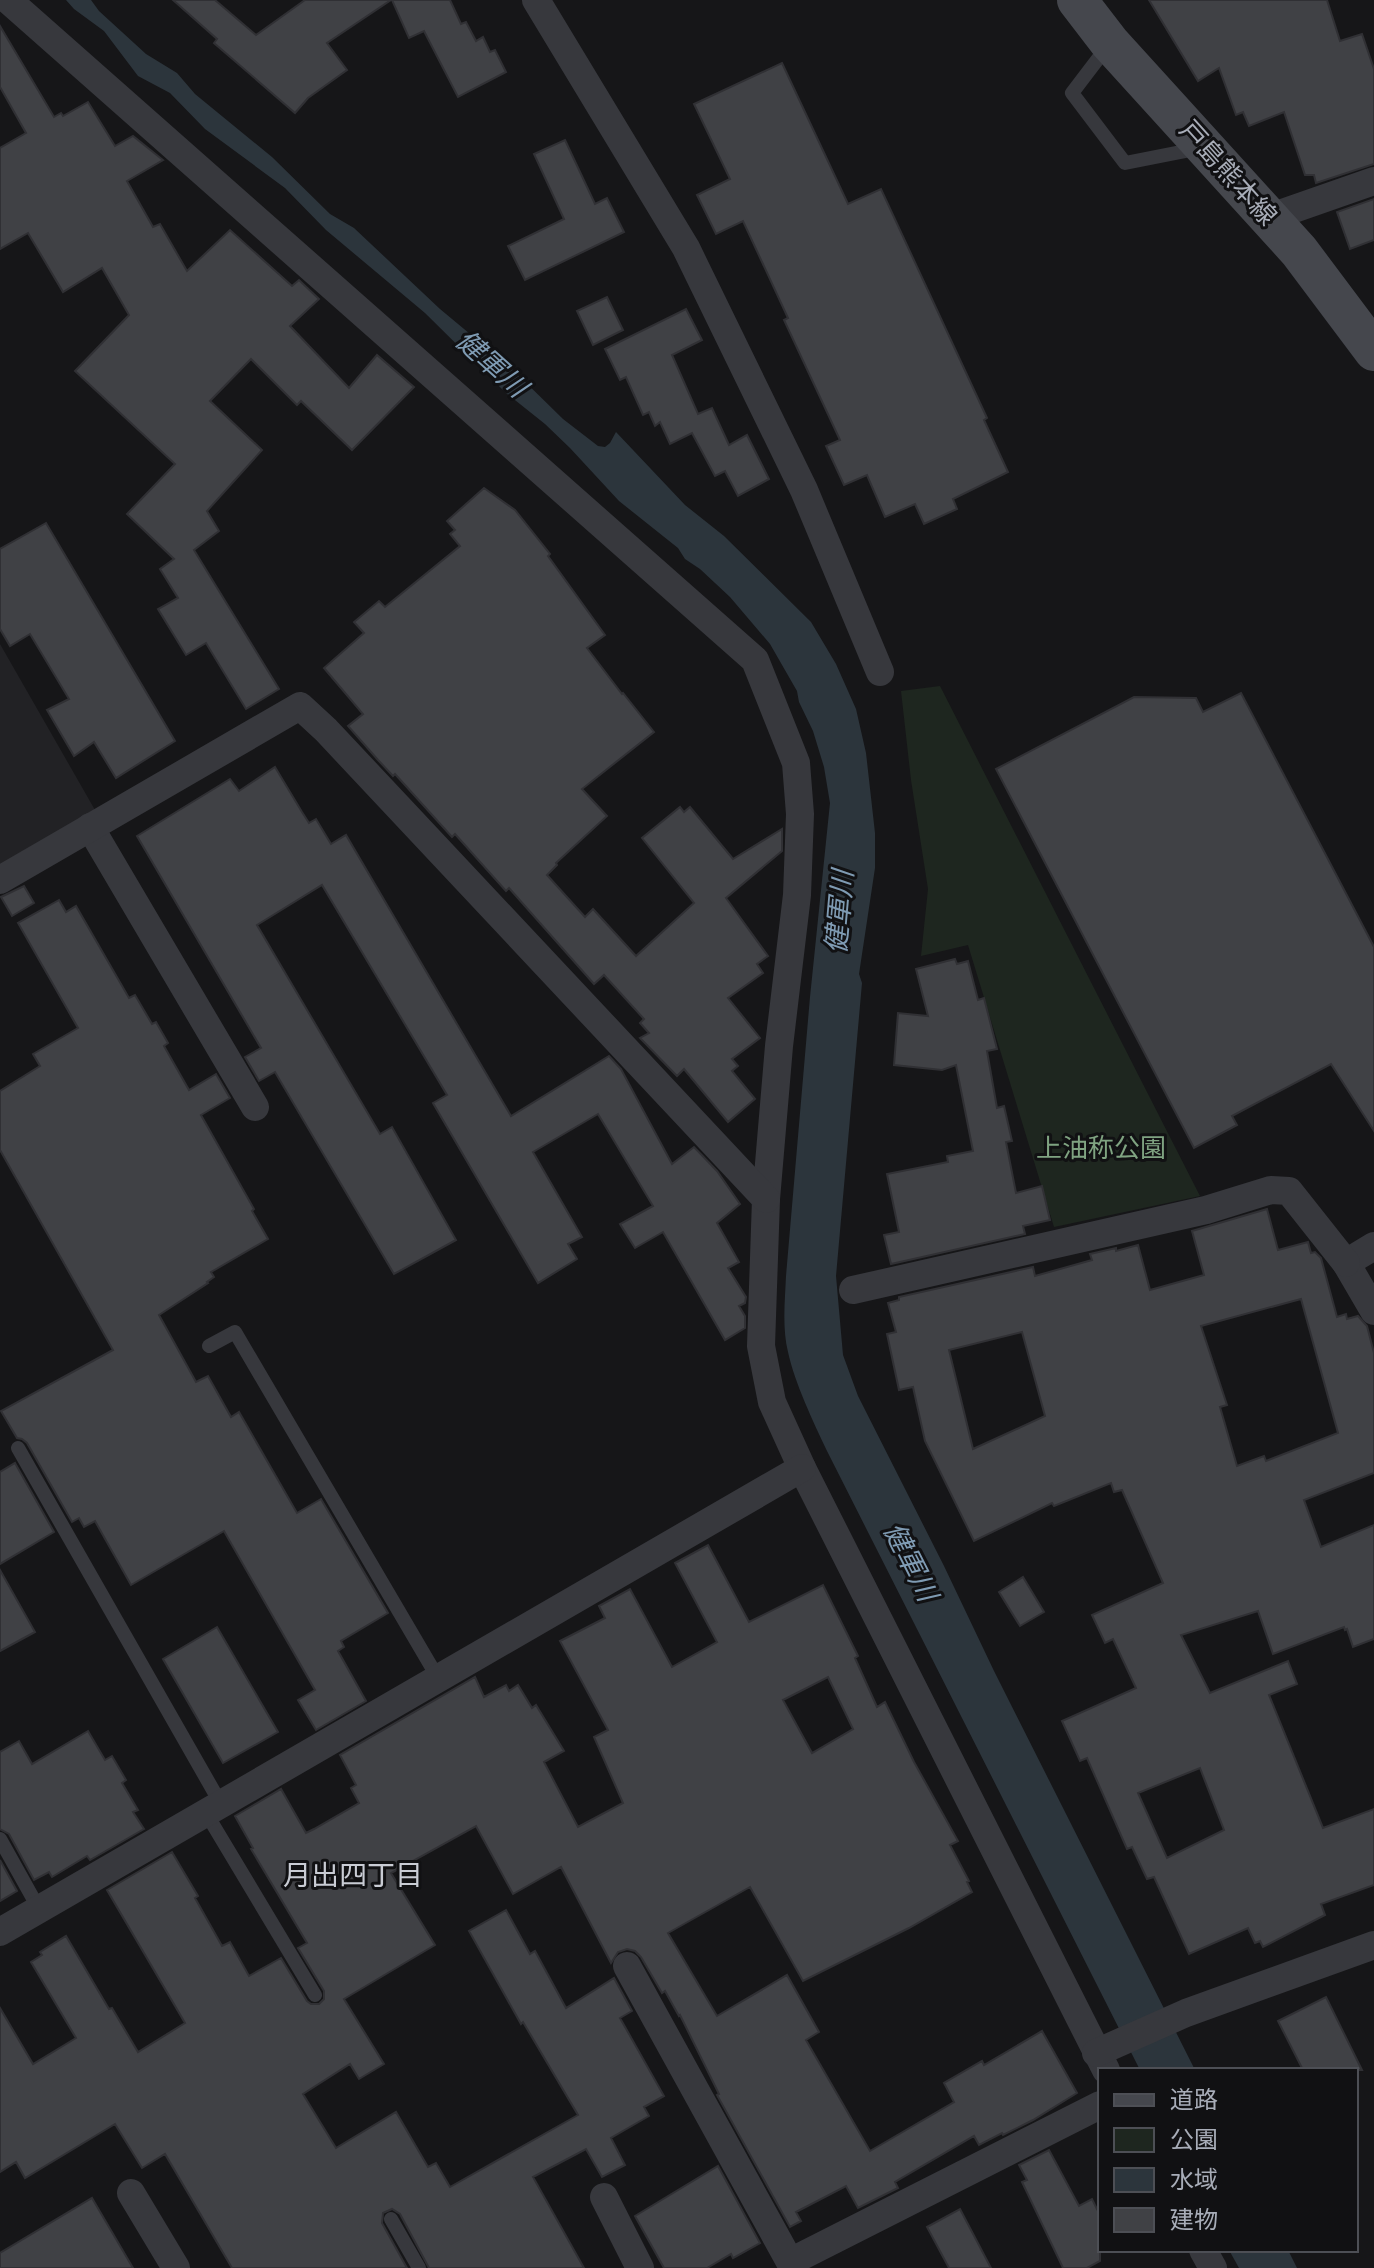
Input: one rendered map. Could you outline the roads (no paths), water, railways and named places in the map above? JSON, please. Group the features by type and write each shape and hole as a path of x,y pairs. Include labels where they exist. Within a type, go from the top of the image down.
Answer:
{"main road":[{"name":"戸島熊本線","path":"1077,0 1110,43 1299,251 1374,351"}],"street":[{"path":"8,0 755,660 796,763 800,814 797,895 779,1046 766,1199 761,1346 772,1402 802,1468 1105,2056 1186,2013 1374,1945"},
{"path":"536,0 686,248 804,490 880,672"},
{"path":"1268,218 1374,181"},
{"path":"0,880 300,706 348,753 766,1199"},
{"path":"90,827 255,1107"},
{"path":"853,1290 1206,1210 1271,1190 1289,1191 1346,1263 1374,1311"},
{"path":"1346,1263 1374,1246"},
{"path":"0,1932 802,1468"},
{"path":"627,1966 790,2262 1098,2106"},
{"path":"131,2193 176,2268"},
{"path":"604,2197 640,2268"}],"lane":[{"path":"1110,43 1072,93 1125,163 1204,147"},
{"path":"209,1346 235,1332 438,1678"},
{"path":"18,1448 315,1995"},
{"path":"0,1839 39,1909"},
{"path":"391,2219 419,2268"}],"water":[{"name":"健軍川","path":"66,0 91,0 146,54 177,73 195,94 272,157 330,214 354,228 440,309 512,369 563,419 598,446 605,447 616,432 685,505 724,536 811,622 836,664 856,709 866,753 875,833 875,868 859,974 862,983 836,1276 843,1355 858,1396 1194,2068 1139,2068 827,1451 791,1364 785,1333 786,1276 830,803 824,767 797,691 770,644 730,597 685,559 678,548 619,501 570,448 506,393 425,313 326,230 285,188 205,129 170,93 138,76 104,31"},
{"path":"1230,2252 1289,2252 1297,2268 1239,2268"}],"district":[{"name":"月出四丁目","path":"353,1876"}],"park label":[{"name":"上油称公園","path":"1101,1148"}]}
